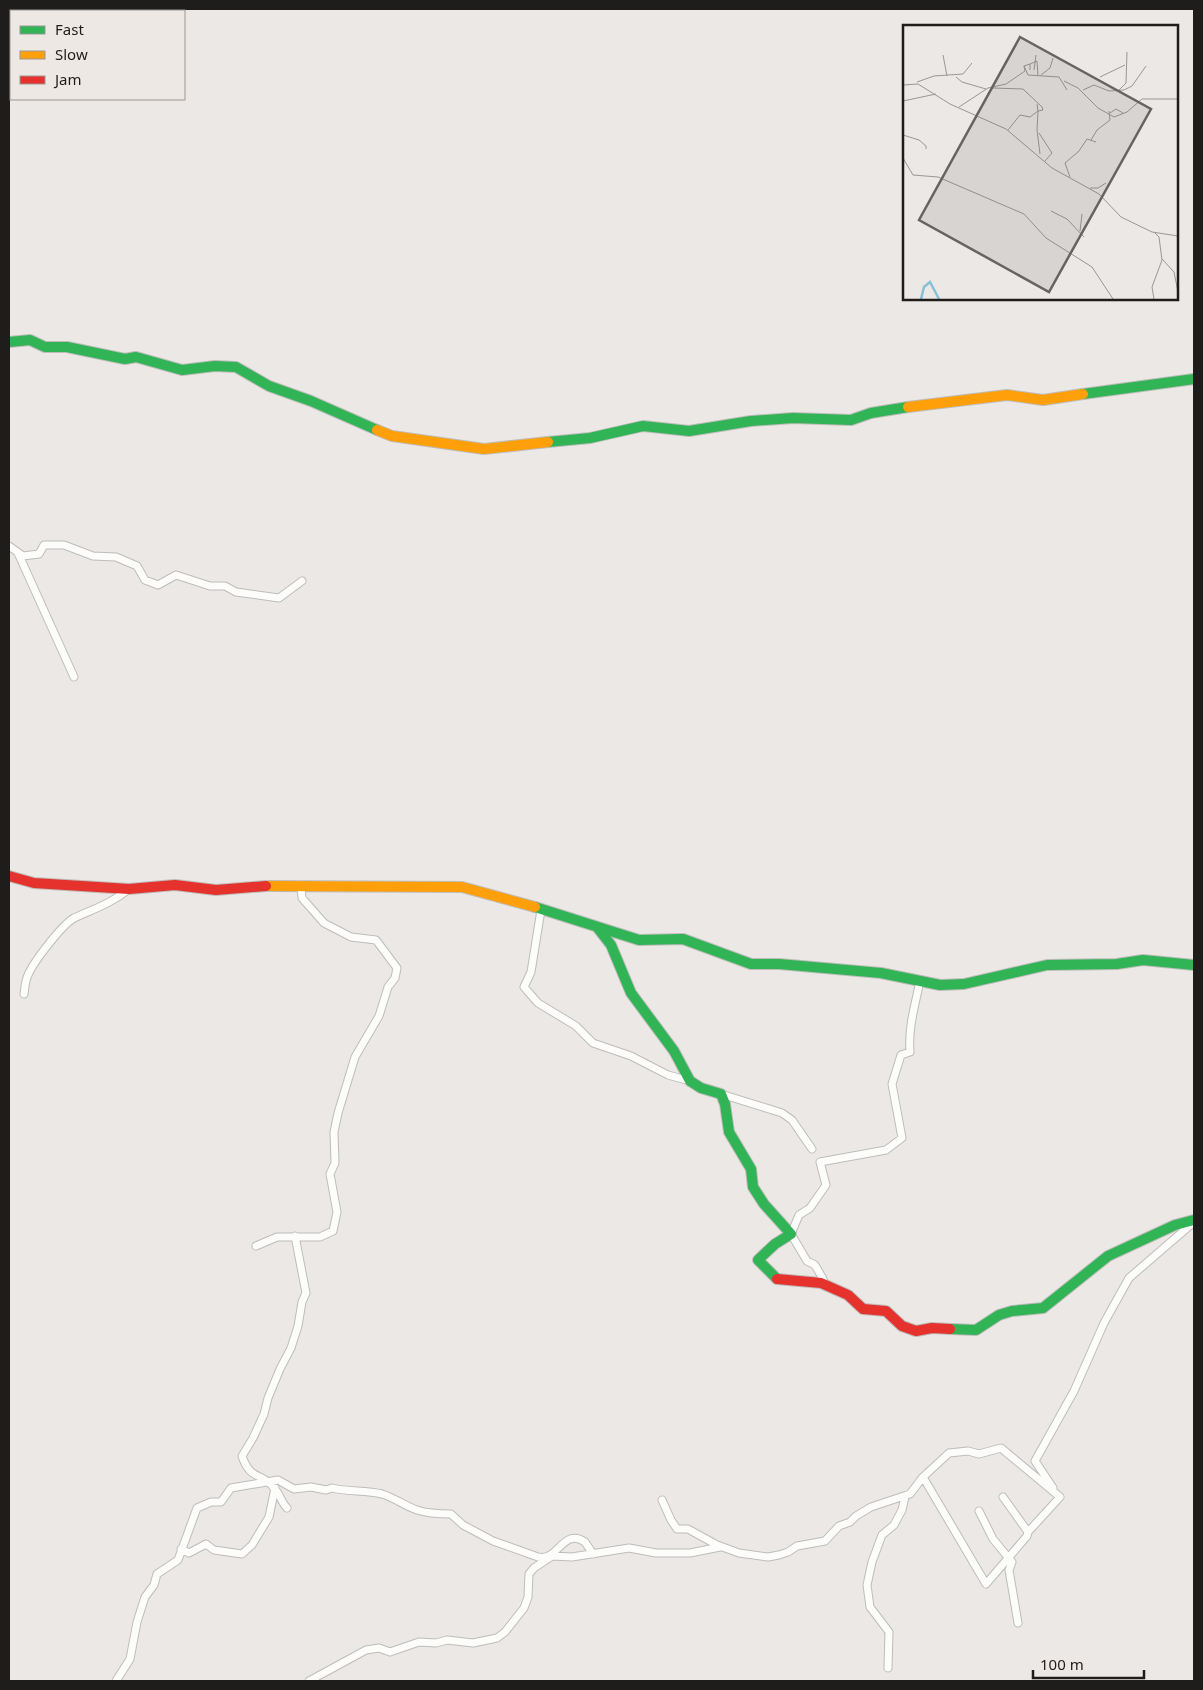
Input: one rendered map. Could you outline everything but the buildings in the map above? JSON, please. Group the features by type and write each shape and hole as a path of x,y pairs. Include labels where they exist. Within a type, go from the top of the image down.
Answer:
{"street":[{"path":"9,342 30,340 45,347 67,347 125,359 136,357 182,370 215,366 236,367 269,386 392,436 484,449 590,438 643,426 689,432 751,421 793,418 851,420 871,413 929,403 1008,395 1042,400 1194,379"},
{"path":"9,546 23,556 39,554 44,545 64,545 93,556 116,557 136,566 145,580 158,585 176,575 210,586 225,586 236,592 279,598 302,580"},
{"path":"18,552 74,677"},
{"path":"9,876 34,883 77,884 129,889 175,885 216,890 265,886 462,886 639,940 682,939 751,964 779,964 881,973 940,986 964,984 1047,965 1117,964 1143,960 1194,965"},
{"path":"256,1246 278,1237 320,1237 333,1231 337,1212 330,1174 334,1163 334,1132 338,1114 355,1057 379,1016 388,987 398,970 376,940 351,937 324,923 302,898 301,887"},
{"path":"24,994 27,976 51,941 58,936 62,927 74,919 112,902 129,889"},
{"path":"541,910 531,972 524,987 528,994 559,1017 576,1026 593,1043 631,1056 668,1075 690,1081 701,1088 782,1113 792,1120 812,1149"},
{"path":"597,927 610,944 632,993 643,1012 674,1052 690,1081"},
{"path":"920,981 908,1034 910,1052 901,1055 892,1084 902,1138 886,1150 820,1162 826,1185 810,1208 799,1215 790,1234 775,1244 758,1260 766,1271 779,1280 821,1283 848,1295 853,1302 864,1309 886,1311 902,1326 916,1331 932,1328 976,1330 999,1315 1012,1311 1043,1308 1108,1256 1175,1225 1194,1221"},
{"path":"721,1094 728,1109 728,1130 734,1146 751,1169 750,1177 755,1191 790,1234 807,1261 815,1265 823,1280 821,1283"},
{"path":"1025,1468 1030,1467 1035,1461 1074,1391 1104,1323 1129,1278 1194,1221"},
{"path":"287,1508 282,1503 275,1488 252,1474 246,1468 242,1456 264,1414 268,1398 291,1348 306,1293 295,1236"},
{"path":"662,1500 677,1529 688,1529 701,1537 739,1552 768,1557 788,1552 796,1546 825,1541 839,1526 850,1522 871,1507 910,1494 923,1477 949,1453 968,1451 979,1454 1001,1448 1060,1497"},
{"path":"1035,1461 1060,1497"},
{"path":"923,1477 986,1584 1027,1536 1028,1532 1060,1497"},
{"path":"116,1681 130,1659 137,1622 145,1597 154,1585 157,1574 176,1562 197,1508 211,1502 221,1502 231,1488 278,1480 294,1489 311,1487 326,1490 332,1488 384,1495 421,1511 427,1510 437,1515 451,1514 463,1525 513,1548 542,1558 552,1556 565,1558 629,1548 656,1553 690,1553 715,1546 725,1547"},
{"path":"181,1549 189,1553 206,1544 214,1550 242,1554 252,1545 269,1518 275,1488"},
{"path":"888,1668 889,1632 870,1607 867,1584 872,1562 882,1535 894,1525 902,1510 904,1497"},
{"path":"1003,1497 1028,1532"},
{"path":"978,1511 992,1539 1012,1562 1009,1570 1018,1623"},
{"path":"309,1681 366,1650 379,1648 390,1652 419,1642 436,1643 447,1640 473,1643 497,1638 505,1632 524,1608 528,1597 529,1574 534,1568 552,1556 562,1542 571,1538 585,1542 593,1554"}],"traffic: fast":[{"path":"9,342 30,340 45,347 67,347 125,359 136,357 182,370 215,366 236,367 269,386 311,401 377,430"},
{"path":"1083,394 1194,379"},
{"path":"548,442 590,438 643,426 689,431 751,421 793,418 851,420 871,413 908,407"},
{"path":"535,907 639,940 683,939 751,964 779,964 881,973 940,985 964,984 1047,965 1117,964 1143,960 1194,965"},
{"path":"597,927 611,945 631,993 674,1051 690,1081 701,1088 721,1094 725,1104 729,1132 751,1169 753,1187 764,1204 791,1234 775,1244 758,1260 777,1279"},
{"path":"950,1329 976,1330 999,1315 1012,1311 1043,1308 1108,1256 1175,1225 1194,1220"}],"traffic: slow":[{"path":"908,407 1007,395 1043,400 1083,394"},
{"path":"377,430 392,436 484,449 548,442"},
{"path":"266,886 462,887 535,907"}],"traffic: jam":[{"path":"9,876 34,883 129,889 175,885 216,890 266,886"},
{"path":"777,1279 821,1283 848,1295 863,1309 886,1311 902,1326 916,1331 932,1328 950,1329"}]}
